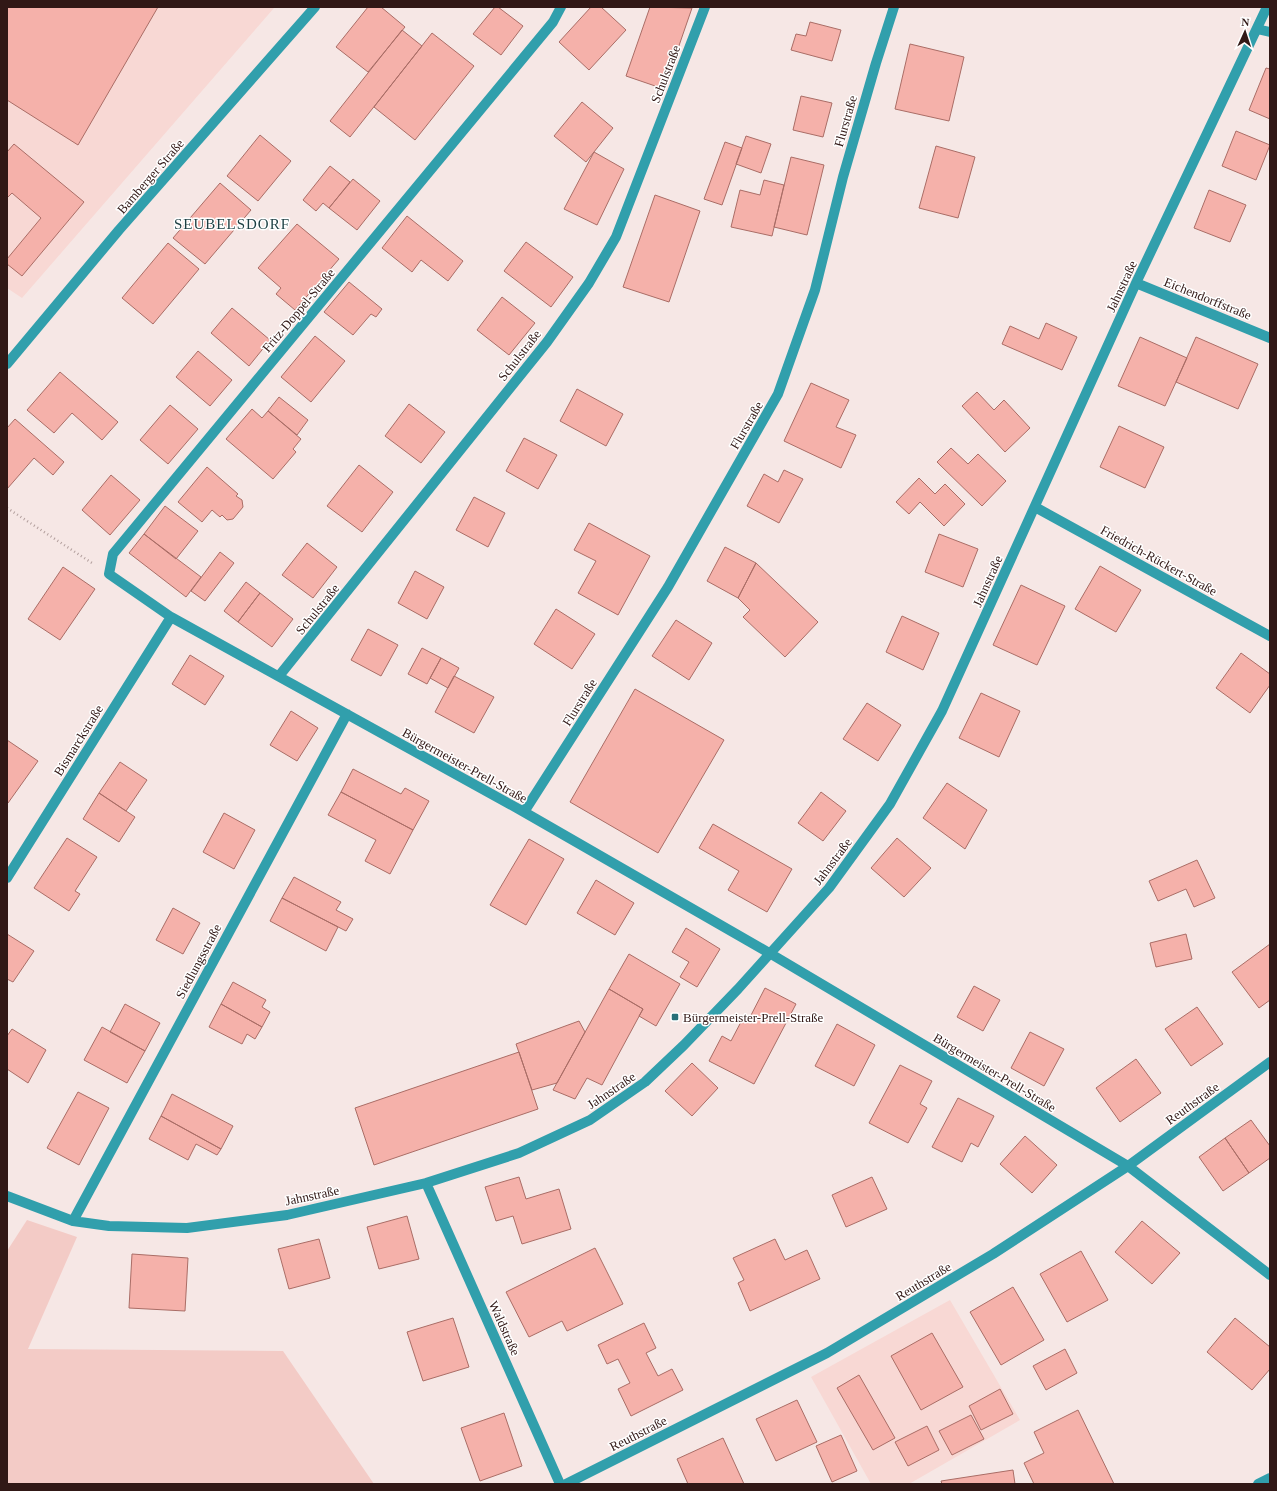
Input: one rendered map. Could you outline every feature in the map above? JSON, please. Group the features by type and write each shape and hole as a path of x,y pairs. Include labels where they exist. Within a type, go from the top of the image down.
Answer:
{"street":[{"name":"Bamberger Straße","path":"7,364 119,230 315,7"},
{"name":"Fritz-Doppel-Straße","path":"109,574 113,554 553,22 561,7"},
{"name":"Schulstraße","path":"280,676 546,342 589,284 616,237 705,7"},
{"name":"Flurstraße","path":"524,812 668,587 778,394 815,290 843,177 894,7"},
{"name":"Jahnstraße","path":"7,1196 73,1221 109,1226 187,1228 287,1215 426,1184 519,1153 590,1120 645,1082 684,1045 770,954 829,888 890,804 942,711 1136,283 1267,7"},
{"path":"1257,29 1270,32"},
{"name":"Eichendorffstraße","path":"1136,283 1270,338"},
{"name":"Friedrich-Rückert-Straße","path":"1035,507 1270,636"},
{"path":"109,574 171,617"},
{"name":"Bürgermeister-Prell-Straße","path":"171,617 524,812 770,954 1128,1166 1270,1275"},
{"name":"Bismarckstraße","path":"7,878 171,617"},
{"name":"Siedlungsstraße","path":"73,1221 347,714"},
{"name":"Reuthstraße","path":"566,1484 827,1353 993,1254 1128,1166 1270,1062"},
{"name":"Waldstraße","path":"426,1184 560,1484"},
{"path":"1258,1484 1270,1478"}],"path":[{"path":"7,508 109,574"}],"shaded area":[{"path":"7,7 274,8 22,298 7,288"},
{"path":"27,1220 77,1237 28,1349 283,1351 374,1484 7,1484 7,1251"},
{"path":"950,1300 1020,1420 909,1484 871,1484 811,1377"}],"building":[{"path":"7,7 158,7 78,145 7,100"},
{"path":"368,7 381,7 405,27 368,72 336,47"},
{"path":"495,7 498,7 523,26 501,55 473,34"},
{"path":"591,7 601,7 626,30 589,70 559,42"},
{"path":"650,7 692,8 664,89 626,76"},
{"path":"810,22 841,30 832,61 791,50 796,34 806,36"},
{"path":"402,30 422,46 350,137 330,121"},
{"path":"432,33 474,66 415,140 374,107"},
{"path":"910,44 964,57 949,121 895,109"},
{"path":"1266,68 1270,69 1270,119 1249,110"},
{"path":"801,96 832,103 823,137 793,130"},
{"path":"582,102 613,128 586,162 554,136"},
{"path":"1236,131 1270,145 1256,180 1222,166"},
{"path":"260,135 291,161 258,201 227,176"},
{"path":"746,136 771,144 761,173 736,164"},
{"path":"725,142 742,148 722,205 704,199"},
{"path":"14,144 84,202 22,276 7,264 7,259 41,218 12,193 7,198 7,152"},
{"path":"936,146 975,157 958,218 919,208"},
{"path":"594,152 624,169 597,225 564,209"},
{"path":"791,157 824,165 807,235 774,227"},
{"path":"330,166 350,182 329,208 323,203 316,211 303,200"},
{"path":"353,179 380,201 357,230 329,208"},
{"path":"764,180 784,185 772,236 731,227 740,190 760,195"},
{"path":"220,183 251,210 205,264 173,238"},
{"path":"1209,190 1246,205 1230,242 1194,228"},
{"path":"655,195 700,211 669,302 623,287"},
{"path":"407,216 463,261 448,281 421,260 412,272 382,248"},
{"path":"297,224 339,259 295,310 276,294 281,288 258,268"},
{"path":"526,242 573,277 551,307 504,271"},
{"path":"168,243 199,269 153,324 122,298"},
{"path":"349,282 382,309 376,317 371,314 353,335 324,312"},
{"path":"502,297 535,323 509,355 477,330"},
{"path":"232,308 270,340 249,366 211,333"},
{"path":"1046,323 1077,337 1062,370 1002,344 1010,326 1039,339"},
{"path":"315,336 345,361 311,402 281,377"},
{"path":"1140,337 1187,358 1165,406 1118,386"},
{"path":"1196,337 1258,364 1238,409 1176,382"},
{"path":"198,351 232,380 210,406 176,377"},
{"path":"60,372 118,422 102,440 72,413 54,433 27,410"},
{"path":"811,383 849,400 836,427 856,435 841,468 784,441"},
{"path":"577,389 623,414 606,446 560,421"},
{"path":"977,392 994,410 1004,400 1030,428 1005,452 962,406"},
{"path":"279,397 308,420 297,435 268,411"},
{"path":"409,404 445,432 421,463 385,436"},
{"path":"170,405 198,429 168,464 140,440"},
{"path":"252,409 262,418 268,411 301,439 293,449 296,452 273,479 226,439"},
{"path":"15,419 64,462 53,475 34,458 7,489 7,428"},
{"path":"1119,426 1164,447 1145,488 1100,467"},
{"path":"524,438 557,455 538,489 506,471"},
{"path":"951,448 968,464 978,454 1006,481 982,506 937,462"},
{"path":"359,465 393,492 362,532 327,506"},
{"path":"207,467 238,494 236,496 242,500 243,507 233,519 227,520 222,515 220,517 212,510 202,522 178,502"},
{"path":"784,470 803,479 779,523 747,506 764,474 778,482"},
{"path":"111,475 140,500 110,535 82,510"},
{"path":"919,478 935,494 945,484 965,504 944,526 920,502 909,514 896,502"},
{"path":"474,497 505,513 488,547 456,530"},
{"path":"165,506 198,531 176,559 144,534"},
{"path":"589,523 650,556 618,615 578,593 596,561 574,550"},
{"path":"144,534 201,577 186,597 129,553"},
{"path":"939,534 978,549 963,587 925,572"},
{"path":"307,543 337,567 313,598 282,575"},
{"path":"725,547 756,563 738,598 707,581"},
{"path":"220,552 234,563 205,601 191,591"},
{"path":"756,563 818,622 785,657 743,617 750,610 738,598"},
{"path":"1100,566 1141,590 1116,632 1075,609"},
{"path":"63,567 95,589 60,640 28,619"},
{"path":"415,571 444,587 427,619 398,603"},
{"path":"246,582 260,593 238,622 224,611"},
{"path":"1021,585 1065,606 1037,665 993,645"},
{"path":"260,593 293,619 272,647 238,622"},
{"path":"556,609 595,634 572,669 534,644"},
{"path":"902,616 939,633 923,670 886,652"},
{"path":"676,620 712,643 689,680 652,656"},
{"path":"368,629 398,645 381,676 351,660"},
{"path":"422,648 441,658 427,684 408,674"},
{"path":"1241,653 1270,674 1270,685 1250,713 1216,688"},
{"path":"190,655 224,676 205,705 172,684"},
{"path":"441,658 459,668 448,688 430,678"},
{"path":"454,676 494,697 474,733 435,712"},
{"path":"635,689 724,740 658,853 570,802"},
{"path":"981,693 1020,711 999,757 959,738"},
{"path":"867,703 901,725 878,761 843,739"},
{"path":"291,711 318,728 297,761 270,745"},
{"path":"7,740 38,761 8,803 7,803"},
{"path":"120,762 147,780 126,811 99,793"},
{"path":"353,769 401,794 405,788 429,801 413,830 341,792"},
{"path":"947,783 987,810 965,849 923,818"},
{"path":"341,792 413,830 390,874 365,861 376,840 328,815"},
{"path":"821,792 846,811 823,841 798,823"},
{"path":"99,793 135,817 119,842 83,819"},
{"path":"224,813 255,830 234,869 203,852"},
{"path":"713,824 792,869 767,912 728,890 739,871 699,848"},
{"path":"67,838 97,857 75,891 80,894 69,911 34,888"},
{"path":"897,838 931,868 904,897 871,868"},
{"path":"529,839 564,859 526,925 490,905"},
{"path":"1197,860 1215,898 1194,907 1186,889 1158,901 1149,881"},
{"path":"294,877 341,902 336,910 353,919 346,931 282,898"},
{"path":"596,880 634,903 615,935 577,913"},
{"path":"282,898 338,927 326,951 270,921"},
{"path":"173,908 200,923 183,954 156,940"},
{"path":"686,928 720,949 697,987 680,977 689,962 672,952"},
{"path":"7,934 34,951 13,982 7,979"},
{"path":"1186,934 1192,959 1156,967 1150,943"},
{"path":"1270,944 1270,1000 1259,1008 1232,972"},
{"path":"629,954 680,984 656,1026 639,1016 643,1009 609,989"},
{"path":"233,982 266,1000 262,1007 270,1012 262,1027 221,1004"},
{"path":"974,986 1000,1000 983,1031 957,1017"},
{"path":"765,988 796,1004 754,1084 709,1061 722,1036 731,1041 743,1018 748,1021"},
{"path":"609,989 643,1009 602,1085 587,1078 575,1099 553,1090"},
{"path":"125,1004 160,1023 145,1051 110,1032"},
{"path":"221,1004 262,1027 255,1039 247,1034 242,1044 209,1027"},
{"path":"1197,1007 1223,1044 1191,1066 1165,1029"},
{"path":"579,1021 585,1032 557,1083 532,1090 516,1044"},
{"path":"837,1024 875,1045 854,1086 815,1066"},
{"path":"102,1027 145,1051 127,1083 84,1060"},
{"path":"12,1029 46,1050 28,1083 7,1069 7,1036"},
{"path":"1030,1032 1064,1049 1044,1086 1011,1068"},
{"path":"519,1052 538,1109 374,1165 355,1108"},
{"path":"1136,1059 1161,1093 1120,1122 1096,1088"},
{"path":"692,1063 718,1088 692,1116 665,1091"},
{"path":"900,1065 932,1081 920,1104 927,1108 908,1143 869,1123"},
{"path":"78,1092 109,1108 79,1165 47,1148"},
{"path":"172,1094 233,1126 221,1149 161,1116"},
{"path":"958,1098 994,1116 978,1147 971,1143 962,1162 932,1147"},
{"path":"161,1116 221,1149 217,1155 196,1144 188,1160 149,1139"},
{"path":"1251,1120 1270,1146 1270,1158 1249,1173 1225,1138"},
{"path":"1025,1136 1057,1165 1032,1193 1000,1164"},
{"path":"1225,1138 1249,1173 1223,1191 1199,1157"},
{"path":"519,1177 526,1199 559,1189 571,1229 522,1244 513,1216 496,1221 485,1187"},
{"path":"872,1177 887,1209 846,1227 832,1195"},
{"path":"407,1216 419,1259 379,1269 367,1227"},
{"path":"1142,1221 1180,1253 1152,1284 1115,1252"},
{"path":"319,1239 330,1278 289,1289 278,1249"},
{"path":"775,1239 785,1260 807,1250 820,1279 750,1311 738,1283 744,1280 733,1258"},
{"path":"595,1248 623,1304 567,1331 562,1321 529,1337 506,1292"},
{"path":"1081,1251 1108,1300 1067,1322 1040,1274"},
{"path":"132,1254 188,1258 185,1311 129,1308"},
{"path":"1013,1287 1044,1340 1001,1365 970,1312"},
{"path":"453,1318 469,1367 423,1381 407,1332"},
{"path":"1235,1318 1270,1347 1270,1369 1252,1390 1207,1352"},
{"path":"644,1323 656,1348 646,1353 658,1376 672,1369 683,1390 631,1416 618,1389 630,1383 618,1359 607,1364 598,1345"},
{"path":"932,1333 963,1387 921,1410 891,1356"},
{"path":"1065,1349 1077,1373 1046,1390 1033,1366"},
{"path":"859,1375 895,1438 873,1450 837,1388"},
{"path":"1000,1389 1013,1414 981,1430 969,1406"},
{"path":"797,1400 817,1442 776,1461 756,1419"},
{"path":"1078,1410 1114,1484 1034,1484 1024,1463 1044,1453 1034,1432"},
{"path":"504,1413 522,1466 480,1481 461,1428"},
{"path":"971,1415 984,1439 952,1455 939,1431"},
{"path":"927,1426 939,1450 908,1466 895,1442"},
{"path":"841,1435 857,1471 832,1482 816,1446"},
{"path":"723,1438 744,1484 688,1484 677,1459"},
{"path":"1013,1470 1015,1484 942,1484 941,1481"}],"place":[{"name":"Bürgermeister-Prell-Straße","path":"675,1017"}],"district":[{"name":"SEUBELSDORF","path":"232,224"}]}
